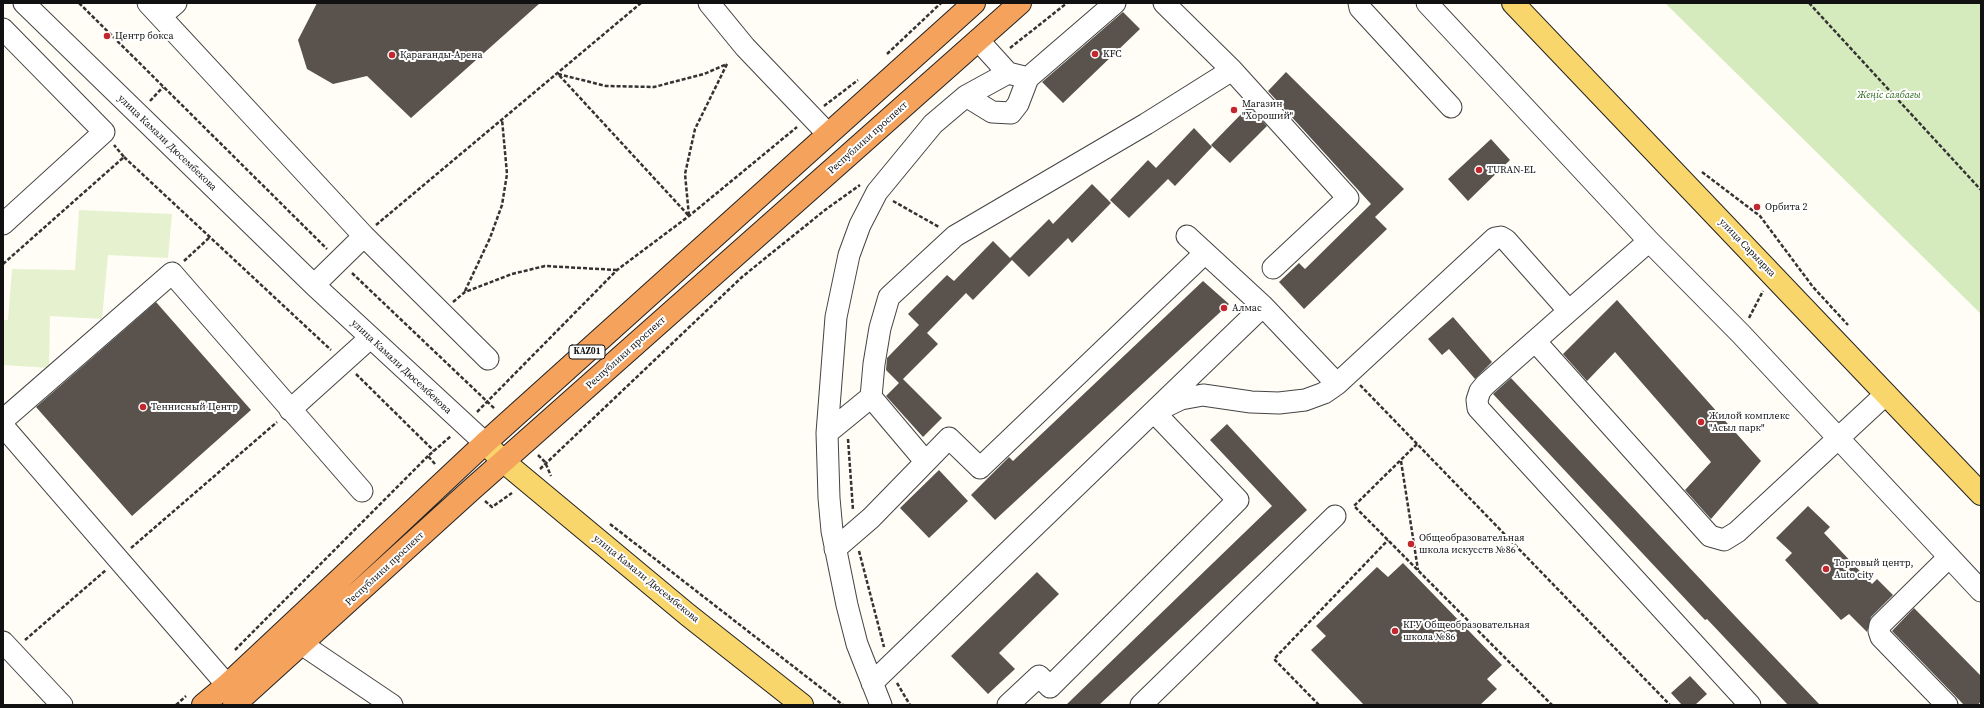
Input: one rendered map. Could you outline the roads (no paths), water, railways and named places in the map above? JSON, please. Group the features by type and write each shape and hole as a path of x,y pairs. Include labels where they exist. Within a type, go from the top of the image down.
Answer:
{"highway":[{"name":"KАZ01","path":"195,700 508,423 974,3"},
{"name":"Республики проспект","path":"234,705 503,461 1020,3"}],"main road":[{"name":"улица Сарыарка","path":"1513,3 1981,494"},
{"name":"улица Камали Дюсембекова","path":"485,443 503,461 688,614 802,705"}],"street":[{"path":"3,25 24,3"},
{"name":"улица Камали Дюсембекова","path":"24,3 314,285 485,443"},
{"path":"710,3 745,47 828,134"},
{"path":"966,96 992,112 1011,113 1018,104 1028,78 1115,3"},
{"path":"1164,3 1232,70 1348,198 1273,268"},
{"path":"1358,3 1360,8 1452,107"},
{"path":"1427,3 1649,240 1741,334 1949,557 1977,578"},
{"path":"162,7 364,236 488,359"},
{"path":"3,29 104,132 3,224"},
{"path":"978,40 1002,66 1028,78"},
{"path":"881,705 855,637 835,549 829,498 827,433 836,317 849,255 860,225 871,186 933,124 1002,66"},
{"path":"827,433 871,397 874,364 879,335 889,297 955,236 1146,124 1232,70"},
{"path":"314,285 364,236"},
{"path":"1187,236 1343,378"},
{"path":"1154,412 1181,399 1202,395 1251,402 1280,403 1305,400 1324,393 1343,378 1495,238 1500,237 1506,240 1569,311"},
{"path":"1649,240 1485,385 1480,391 1477,400 1478,408 1750,705"},
{"path":"835,549 871,518 949,438 980,468 1205,253"},
{"path":"3,420 172,273 362,491"},
{"path":"872,683 1263,306"},
{"path":"290,410 370,338"},
{"path":"1535,341 1710,536 1724,540 1737,532 1886,394"},
{"path":"871,397 925,461"},
{"path":"1008,705 1039,676 1050,687 1238,500 1154,412"},
{"path":"3,426 221,677"},
{"path":"1141,705 1335,516"},
{"path":"1947,705 1881,637 1879,631 1880,625 1949,557"},
{"path":"302,644 392,705"},
{"path":"6,651 62,705"}],"place":[{"name":"Центр бокса","path":"107,36"},
{"name":"KFC","path":"1095,54"},
{"name":"Қарағанды-Арена","path":"392,55"},
{"name":"Магазин \"Хороший\"","path":"1234,110"},
{"name":"TURAN-EL","path":"1479,170"},
{"name":"Орбита 2","path":"1757,207"},
{"name":"Алмас","path":"1224,308"},
{"name":"Теннисный Центр","path":"143,407"},
{"name":"Жилой комплекс \"Асыл парк\"","path":"1701,422"},
{"name":"Общеобразовательная школа искусств №86","path":"1411,544"},
{"name":"Торговый центр, Auto city","path":"1826,569"},
{"name":"КГУ Общеобразовательная школа №86","path":"1395,631"}],"park label":[{"name":"Жеңіс саябағы","path":"1889,95"}]}
